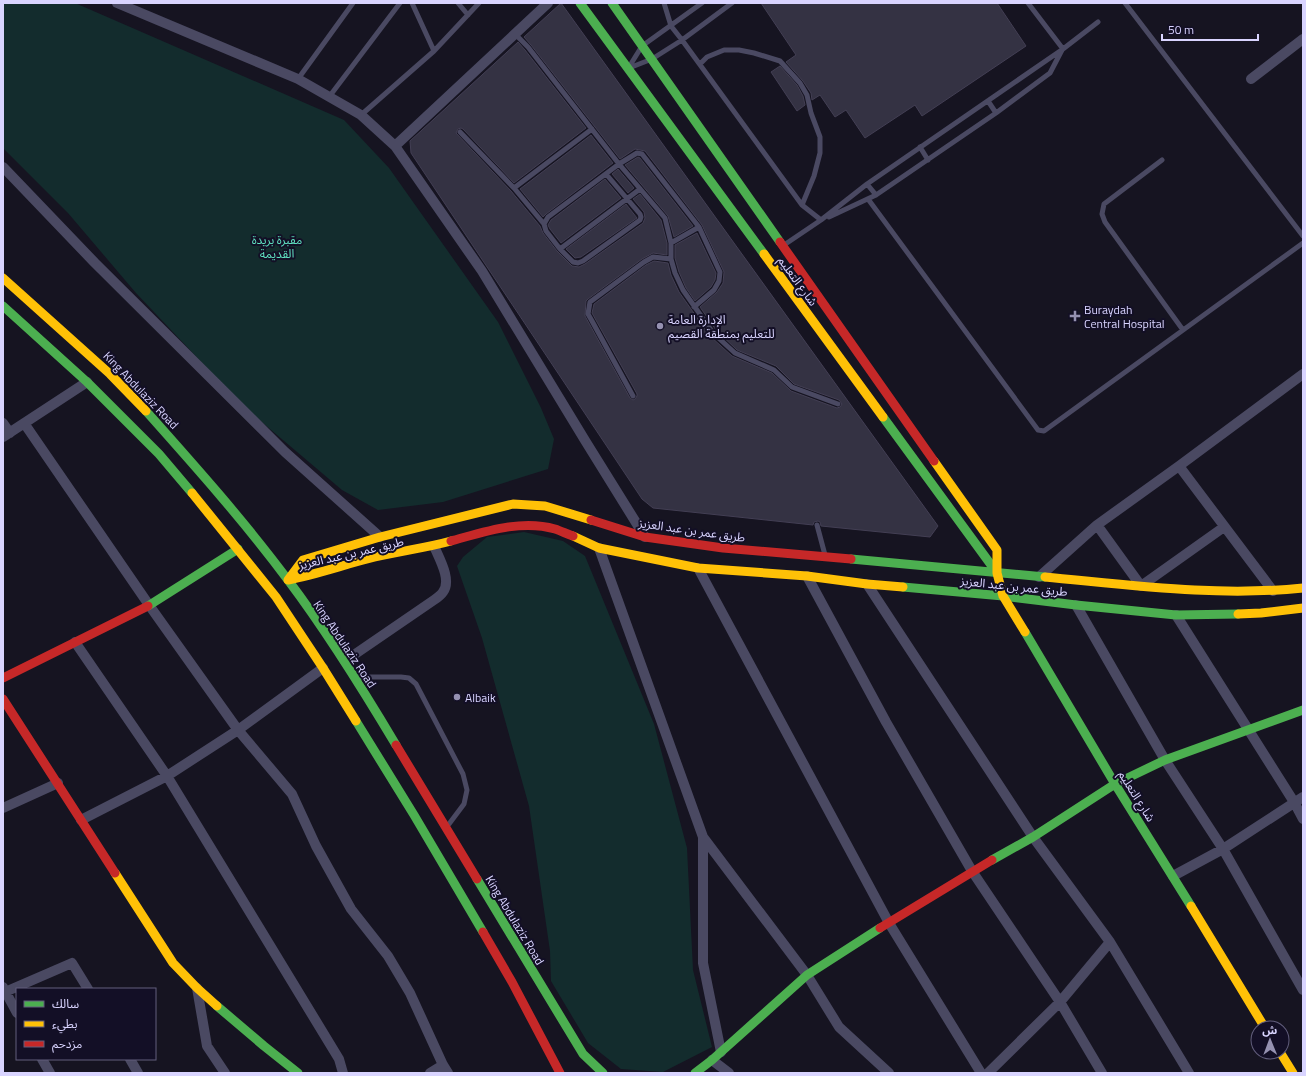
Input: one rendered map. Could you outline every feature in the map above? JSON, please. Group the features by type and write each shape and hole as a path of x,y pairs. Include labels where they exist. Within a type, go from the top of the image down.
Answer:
{"main road":[{"name":"شارع التعليم","path":"580,3 997,573"},
{"name":"شارع التعليم","path":"612,3 997,550 997,573 1003,596 1115,784 1173,876 1260,1020"},
{"name":"King Abdulaziz Road","path":"3,278 110,374 145,409 210,483 288,580 345,661 583,1054 603,1073"},
{"path":"3,306 87,382 159,454 276,597 323,668 414,815 512,982 560,1073"},
{"name":"طريق عمر بن عبد العزيز","path":"288,580 303,560 380,537 513,504 545,506 645,537 723,548 1191,590 1273,591 1303,588"},
{"name":"طريق عمر بن عبد العزيز","path":"288,580 316,574 376,557 434,546 490,530 529,525 555,529 599,548 698,568 808,576 867,584 1003,596 1176,615 1261,613 1303,608"},
{"path":"3,678 149,605 238,550"},
{"path":"1261,613 1303,614"},
{"path":"3,699 173,962 197,988 264,1046 298,1073"},
{"path":"695,1073 712,1060 807,975 846,948 972,871 1033,837 1115,784 1165,760 1303,710"},
{"path":"1285,1060 1293,1073"}],"street":[{"path":"117,3 298,79 361,115 395,146 482,271 645,537"},
{"path":"395,146 545,4"},
{"path":"1251,79 1303,39"},
{"path":"3,167 95,263 274,441 380,537"},
{"path":"1039,577 1097,525 1303,374"},
{"path":"3,423 6,435 87,382"},
{"path":"24,423 149,605 238,730 292,794 316,846 351,909 388,956 410,993 446,1069 430,1073"},
{"path":"1179,466 1273,591"},
{"path":"1097,525 1141,586 1224,527"},
{"path":"345,661 434,600 444,591 446,584 444,569 434,546"},
{"path":"599,548 703,837 807,975 839,1027 889,1073"},
{"path":"698,568 889,923 981,1073"},
{"path":"808,576 886,722 972,871 1060,1002 1102,1073"},
{"path":"867,584 1033,837 1110,942 1189,1073"},
{"path":"1076,605 1165,760 1223,849 1303,990"},
{"path":"1176,615 1294,802 1303,819"},
{"path":"75,642 167,776 339,1059 343,1073"},
{"path":"81,820 167,776 238,730 323,668"},
{"path":"3,808 58,783"},
{"path":"1173,876 1223,849 1303,797"},
{"path":"703,837 703,963 721,1052"},
{"path":"988,1073 1060,1002 1110,942"},
{"path":"16,1011 4,989 72,963 87,988"},
{"path":"197,988 207,1046 225,1073"},
{"path":"43,1060 50,1073"},
{"path":"131,1060 138,1073"},
{"path":"712,1060 729,1073"}],"lane":[{"path":"298,79 353,3"},
{"path":"329,97 400,3"},
{"path":"412,3 434,51"},
{"path":"458,3 468,15"},
{"path":"361,115 434,51 479,3"},
{"path":"664,3 671,26 802,205 821,220"},
{"path":"628,69 642,46 702,3"},
{"path":"628,69 652,59 682,40 732,3"},
{"path":"1028,3 1063,49"},
{"path":"1125,3 1303,236"},
{"path":"783,246 821,220 867,184 1063,49 1098,22"},
{"path":"515,34 528,47 640,189 665,218 671,244 671,259 675,272 683,290 713,333 735,353 774,370 792,386 838,404"},
{"path":"821,220 876,195 996,113 1050,73 1063,49"},
{"path":"700,64 707,57 724,50 739,50 780,61 800,83 807,96 811,113 820,137 820,153 814,176 802,205"},
{"path":"988,101 996,113"},
{"path":"514,188 592,129"},
{"path":"460,132 514,188 544,224 546,231 560,249 572,262 578,263 583,261 640,220 640,214 628,198 606,174"},
{"path":"920,148 928,160"},
{"path":"544,224 548,217 606,174 637,153 642,154 700,227 720,272 719,281 714,290 694,307"},
{"path":"1162,160 1104,204 1102,214 1105,222 1183,330"},
{"path":"867,184 876,195"},
{"path":"560,249 640,189"},
{"path":"868,199 1038,430 1044,431 1303,243"},
{"path":"671,244 700,227"},
{"path":"633,396 588,314 590,302 653,257 671,259"},
{"path":"817,525 825,556"},
{"path":"354,677 401,677 409,678 416,684 463,774 467,790 464,804 446,828"}],"green space":[{"name":"مقبرة بريدة القديمة","path":"3,3 75,3 344,120 389,168 498,322 541,408 554,439 548,469 443,502 378,510 342,490 244,407 136,293 68,213 3,148"},
{"path":"524,532 563,541 585,556 654,724 687,848 693,970 712,1047 663,1072 621,1069 588,1043 551,981 550,951 529,806 482,638 457,566 463,557 487,537"}],"building":[{"name":"الإدارة العامة للتعليم بمنطقة القصيم","path":"561,3 938,526 930,537 821,526 820,522 818,521 814,522 813,525 653,508 642,499 411,153 410,141 518,42 586,128 514,183 463,129 458,129 456,133 511,191 540,226 543,233 557,251 572,266 579,267 585,264 643,223 645,218 644,212 633,199 640,194 661,220 667,243 667,255 653,253 642,259 586,301 585,316 630,398 633,400 635,399 637,394 592,313 594,304 646,265 654,261 668,263 671,275 679,292 710,336 732,356 772,373 791,391 837,408 842,404 839,400 794,384 776,366 737,350 716,330 700,307 717,292 723,283 724,272 702,225 645,151 635,149 620,159 524,37"},
{"path":"761,3 997,3 1026,46 922,116 915,105 865,138 846,110 835,117 820,95 812,100 811,93 803,81 786,62 796,55"},
{"path":"780,66 797,85 803,96 805,105 797,111 771,72"},
{"path":"591,135 613,163 543,217 520,189"},
{"path":"638,157 693,226 674,237 668,216 625,165"},
{"path":"618,169 634,188 628,193 612,174"},
{"path":"605,179 621,198 561,243 548,225 551,220"},
{"path":"626,204 637,218 581,257 575,258 566,249"},
{"path":"697,233 716,273 715,280 711,287 695,301 686,288 679,272 675,258 675,245"}],"traffic: fast":[{"path":"580,3 764,254"},
{"path":"612,3 780,242"},
{"path":"3,306 87,382 159,454 192,493"},
{"path":"146,411 237,515 288,580 344,661 396,745"},
{"path":"883,417 997,573"},
{"path":"148,606 238,549"},
{"path":"851,559 1045,577"},
{"path":"903,587 1003,596 1176,615 1238,614"},
{"path":"1025,632 1115,784 1191,906"},
{"path":"992,860 1033,837 1115,784 1165,760 1303,710"},
{"path":"356,721 414,815 483,932"},
{"path":"477,879 583,1054 603,1073"},
{"path":"695,1073 712,1060 807,975 880,928"},
{"path":"217,1006 298,1073"}],"traffic: slow":[{"path":"764,254 883,417"},
{"path":"3,278 110,374 146,411"},
{"path":"934,461 997,550 997,573 1003,596 1025,632"},
{"path":"192,493 276,597 356,721"},
{"path":"288,580 303,560 380,537 513,504 545,506 591,520"},
{"path":"573,536 599,548 698,568 807,576 903,587"},
{"path":"288,580 375,557 451,541"},
{"path":"1045,577 1206,591 1303,588"},
{"path":"1238,614 1303,608"},
{"path":"115,873 173,963 217,1006"},
{"path":"1191,906 1260,1020"},
{"path":"1285,1060 1293,1073"}],"traffic: jam":[{"path":"780,242 934,461"},
{"path":"591,520 645,537 723,548 851,559"},
{"path":"451,541 503,528 529,525 555,529 573,536"},
{"path":"3,678 148,606"},
{"path":"3,699 115,873"},
{"path":"396,745 477,879"},
{"path":"880,928 992,860"},
{"path":"483,932 512,982 560,1073"}],"place":[{"name":"Buraydah Central Hospital","path":"1075,316"},
{"name":"الإدارة العامة للتعليم بمنطقة القصيم","path":"660,326"},
{"name":"Albaik","path":"457,697"}]}
